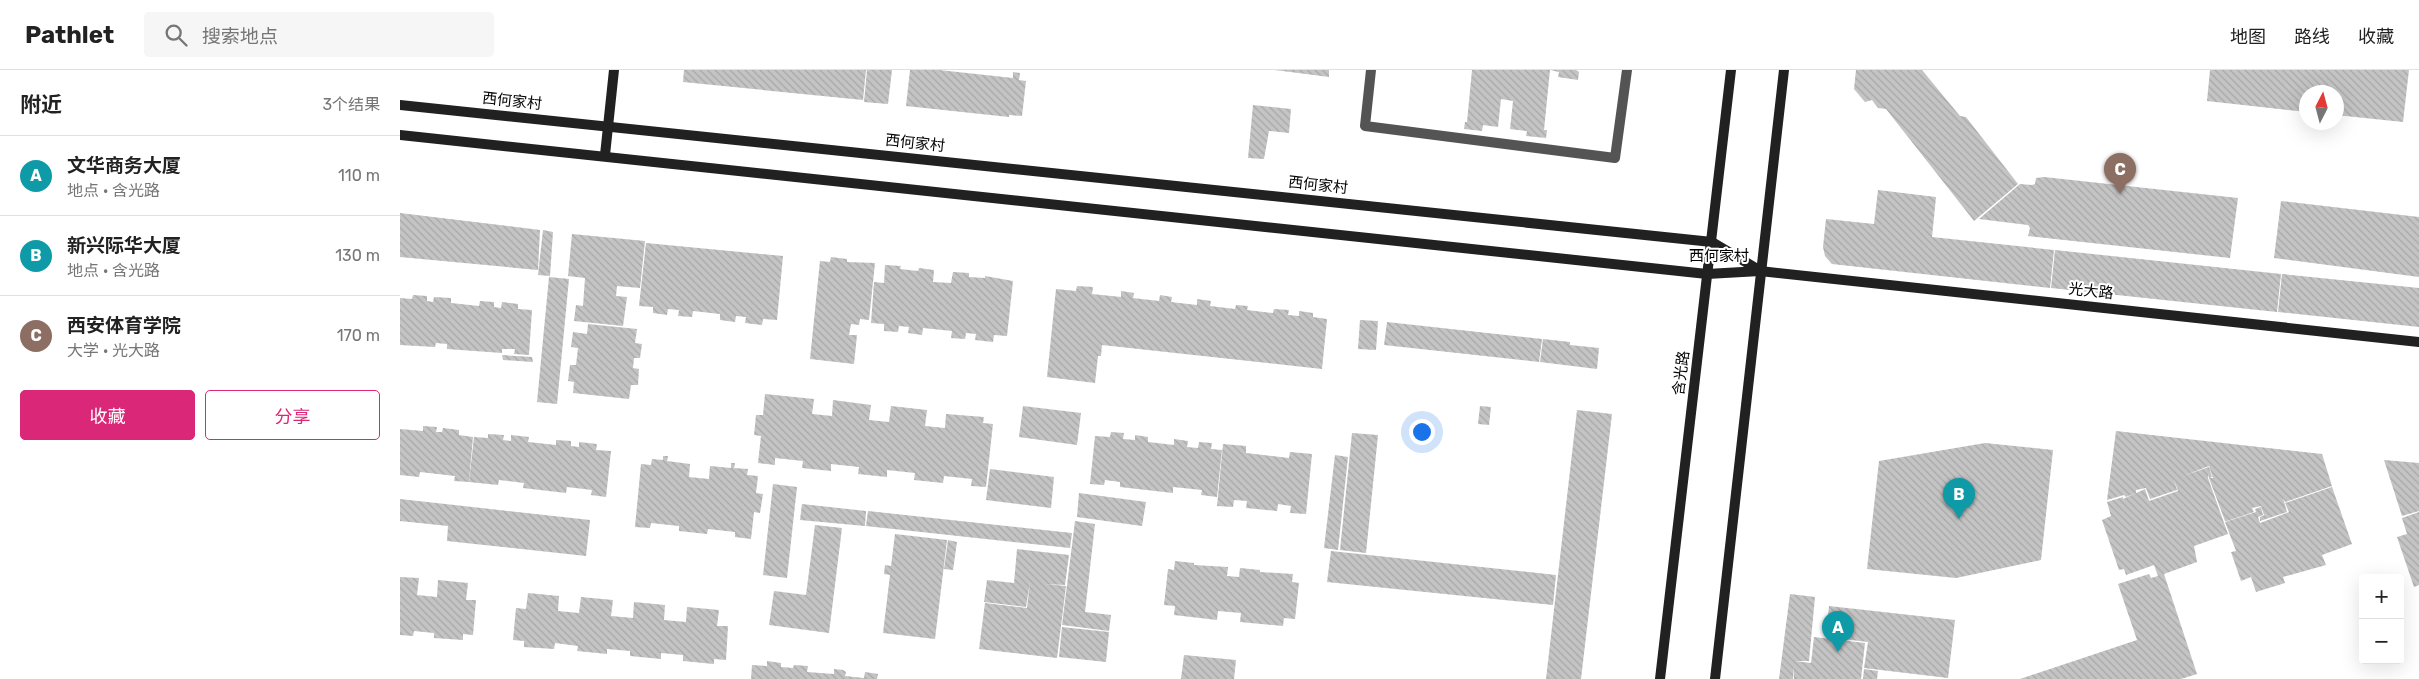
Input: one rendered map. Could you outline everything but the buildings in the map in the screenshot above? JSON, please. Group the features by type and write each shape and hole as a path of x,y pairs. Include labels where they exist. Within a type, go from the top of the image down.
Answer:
{"street":[{"path":"606,155 614,70"},
{"name":"含光路","path":"1660,679 1731,70"},
{"path":"1715,679 1784,70"},
{"name":"西何家村","path":"400,104 1712,242 1760,271"},
{"name":"西何家村","path":"400,135 606,155 1707,274 1760,271"},
{"name":"光大路","path":"1760,271 2419,342"}],"lane":[{"path":"1371,70 1364,126 1615,158 1627,70"}],"place":[{"name":"西安体育学院","path":"2120,194"},
{"name":"新兴际华大厦","path":"1959,519"},
{"name":"文华商务大厦","path":"1838,652"}]}
